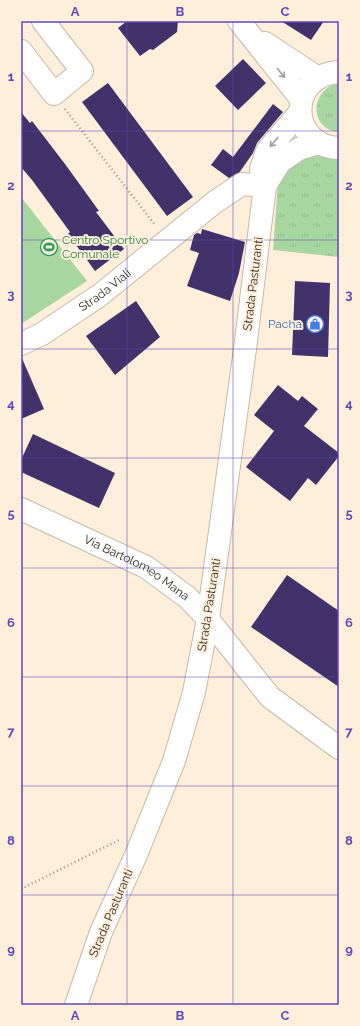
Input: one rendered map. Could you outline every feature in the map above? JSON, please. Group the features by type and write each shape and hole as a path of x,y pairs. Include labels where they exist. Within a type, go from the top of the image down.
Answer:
{"street":[{"path":"21,51 54,94 82,71 43,21"},
{"path":"243,26 331,70"},
{"path":"243,26 301,106 302,124 309,135 318,143 331,148 339,148"},
{"name":"Strada Pasturanti","path":"76,1005 101,932 148,826 174,761 194,692 208,619 245,349 265,186 261,169 267,151 301,106 308,87 331,70"},
{"name":"Strada Pasturanti","path":"265,186 280,162 299,149 318,143"},
{"name":"Strada Viali","path":"21,344 42,334 100,295 215,202 242,184 265,186"},
{"name":"Via Bartolomeo Mana","path":"21,509 146,568 186,596 208,619 270,697 339,748"}],"path":[{"path":"54,94 168,241"},
{"path":"21,889 148,826"}],"green space":[{"path":"339,83 339,132 330,130 323,125 318,119 316,111 317,103 321,95 327,88"},
{"path":"307,153 339,157 339,257 273,250 278,182 291,163"},
{"name":"Centro Sportivo Comunale","path":"21,197 87,281 21,324"}],"building":[{"path":"127,21 178,21 177,32 153,50 150,49 140,56 118,28"},
{"path":"281,21 324,21 311,40"},
{"path":"243,59 266,83 238,110 215,86"},
{"path":"108,83 193,197 167,216 82,102"},
{"path":"273,104 283,112 257,143 253,153 239,173 229,178 211,165 223,149 233,157"},
{"path":"21,112 30,123 32,121 65,164 99,211 96,212 124,249 95,271 68,234 70,232 21,167"},
{"path":"202,229 245,242 239,273 230,301 187,286 199,253 190,250 194,235 197,233 201,234"},
{"path":"295,281 330,283 328,357 292,355"},
{"path":"136,301 160,337 115,375 86,336"},
{"path":"21,356 44,409 21,419"},
{"path":"278,385 298,401 302,396 318,409 304,426 339,453 339,456 316,485 308,478 290,501 246,467 274,431 254,415"},
{"path":"33,434 115,473 99,508 21,472 21,460"},
{"path":"287,575 339,611 339,687 251,627"}],"place":[{"name":"Centro Sportivo Comunale","path":"49,247"},
{"name":"Pacha","path":"315,324"}]}
